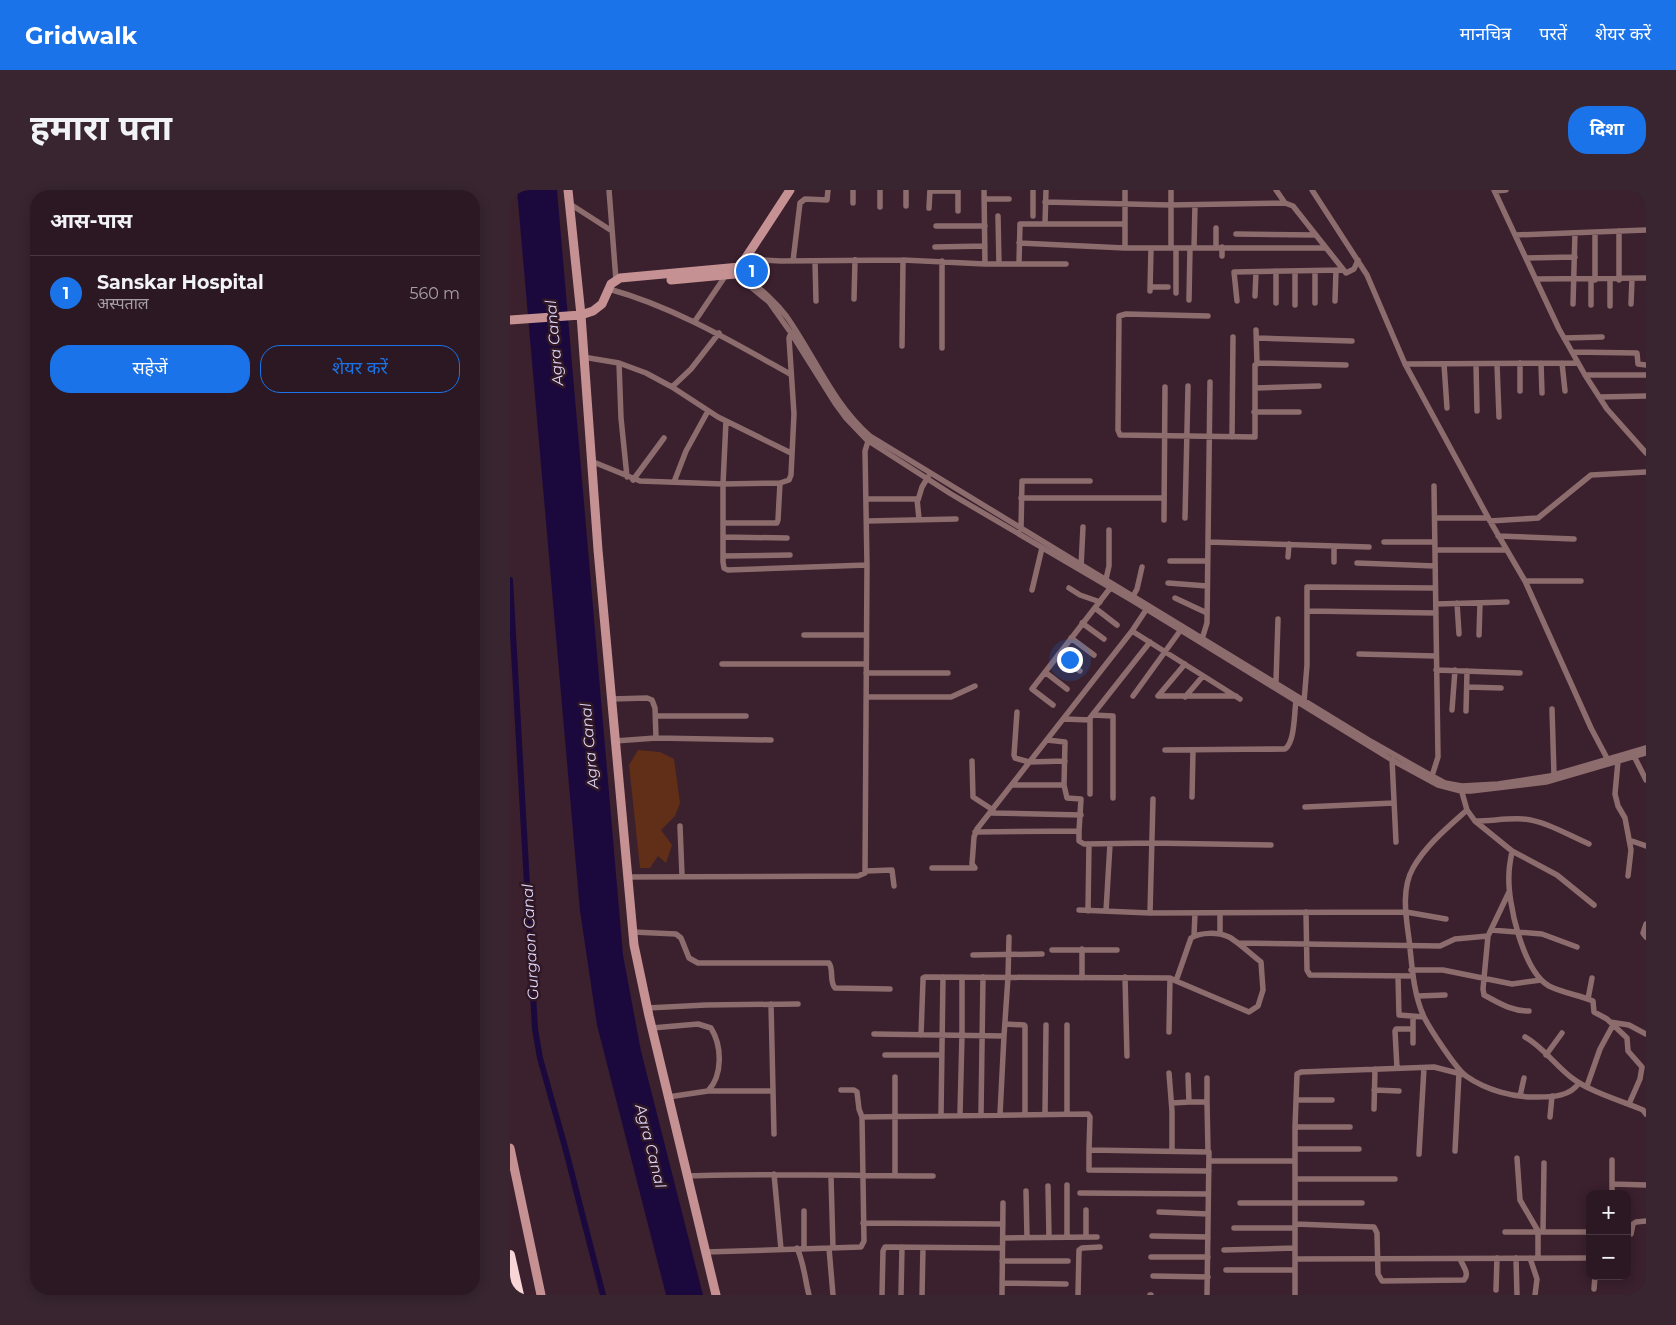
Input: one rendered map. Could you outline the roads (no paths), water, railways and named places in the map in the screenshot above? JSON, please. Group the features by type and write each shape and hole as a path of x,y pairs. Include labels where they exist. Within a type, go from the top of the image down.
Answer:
{"highway":[{"path":"510,1255 519,1295"}],"street":[{"path":"568,190 576,316 583,357 632,932 647,1008 716,1295"},
{"path":"510,320 576,316 599,307 613,284 609,190"},
{"path":"695,321 734,270 745,259 790,190"},
{"path":"793,261 800,203 805,199 827,200 828,190"},
{"path":"853,190 853,203"},
{"path":"880,190 880,207"},
{"path":"906,190 906,206"},
{"path":"929,208 930,191 958,190 958,211"},
{"path":"984,190 985,264"},
{"path":"1033,190 1033,216"},
{"path":"1045,224 1046,190"},
{"path":"1125,248 1126,190"},
{"path":"1170,190 1176,293"},
{"path":"1276,190 1285,203"},
{"path":"1312,190 1367,274 1405,364 1489,520 1525,581 1609,762"},
{"path":"1506,190 1494,190 1564,338 1584,375 1607,409 1646,453"},
{"path":"984,199 1009,199"},
{"path":"1045,202 1125,205 1285,203 1293,206 1346,273 1354,269 1358,260"},
{"path":"570,204 612,231"},
{"path":"1189,300 1195,205"},
{"path":"998,216 999,264"},
{"path":"1019,263 1020,224 1125,224"},
{"path":"936,226 985,226"},
{"path":"1216,228 1222,256"},
{"path":"1516,236 1646,230"},
{"path":"1619,231 1619,280"},
{"path":"1591,305 1595,232"},
{"path":"1573,304 1575,233"},
{"path":"1236,234 1315,235"},
{"path":"1019,243 1125,248 1325,248"},
{"path":"935,246 985,246"},
{"path":"1151,248 1150,289 1168,287"},
{"path":"1526,258 1575,257"},
{"path":"745,259 1066,264"},
{"path":"854,299 855,260"},
{"path":"902,346 903,260"},
{"path":"815,261 816,301"},
{"path":"942,261 942,348"},
{"path":"613,284 734,270 773,300 840,411 852,426 1045,548 1273,683 1438,785 1484,790 1546,782 1646,748"},
{"path":"1335,300 1336,270"},
{"path":"1237,301 1234,272 1343,270"},
{"path":"1276,271 1276,303"},
{"path":"1295,271 1295,305"},
{"path":"1315,271 1315,303"},
{"path":"1256,272 1256,296"},
{"path":"1536,279 1619,280 1646,278"},
{"path":"1631,304 1632,279"},
{"path":"1610,280 1610,306"},
{"path":"613,284 719,333 790,374"},
{"path":"1208,316 1126,314 1119,316 1119,434 1122,436 1164,437 1254,437 1254,388 1255,367 1257,364 1256,330"},
{"path":"591,461 630,478 648,482 780,483 790,478 794,414 789,338 793,331"},
{"path":"672,387 691,369 719,333"},
{"path":"1232,437 1233,337"},
{"path":"1564,338 1602,337"},
{"path":"1257,338 1352,341"},
{"path":"1572,352 1637,352 1638,364 1646,365"},
{"path":"583,357 619,363 646,373 672,387 708,411 791,454"},
{"path":"619,363 630,478"},
{"path":"1520,363 1520,391"},
{"path":"1541,363 1542,393"},
{"path":"1562,363 1565,391"},
{"path":"1405,364 1578,363"},
{"path":"1257,364 1346,365"},
{"path":"1444,364 1447,408"},
{"path":"1476,364 1477,411"},
{"path":"1498,364 1499,417"},
{"path":"1584,375 1646,375"},
{"path":"1201,640 1206,626 1207,613 1210,382"},
{"path":"1185,518 1188,386"},
{"path":"1254,388 1319,386"},
{"path":"1164,520 1166,387"},
{"path":"1600,397 1646,396"},
{"path":"674,482 686,451 708,411"},
{"path":"1254,412 1299,412"},
{"path":"726,421 722,524 724,568 728,570 867,565"},
{"path":"630,478 664,438"},
{"path":"627,877 864,875 866,871 867,565 865,451 869,438"},
{"path":"1435,518 1489,520 1538,518 1591,475 1646,472"},
{"path":"919,519 918,500 922,487 929,476"},
{"path":"1016,528 1023,480 1090,481"},
{"path":"722,524 777,523 780,483"},
{"path":"1432,776 1438,756 1434,486"},
{"path":"1021,498 1164,498"},
{"path":"867,499 918,500"},
{"path":"867,521 956,519"},
{"path":"1080,568 1083,527"},
{"path":"1106,579 1109,566 1109,530"},
{"path":"1498,536 1574,539"},
{"path":"723,537 787,538"},
{"path":"1208,542 1368,547"},
{"path":"1384,542 1435,542"},
{"path":"1288,544 1288,557"},
{"path":"1334,546 1334,562"},
{"path":"1032,590 1045,548"},
{"path":"1435,550 1507,550"},
{"path":"722,556 790,555"},
{"path":"1170,561 1207,561"},
{"path":"1357,563 1435,566"},
{"path":"1080,568 1106,579 1112,586"},
{"path":"1132,598 1140,582 1142,568"},
{"path":"1525,581 1581,581"},
{"path":"1168,583 1207,586"},
{"path":"1053,705 1032,689 1112,586"},
{"path":"1304,703 1308,611 1307,587 1436,588"},
{"path":"1069,588 1080,595 1100,602"},
{"path":"1175,598 1207,613"},
{"path":"1436,604 1508,602"},
{"path":"1479,635 1480,603"},
{"path":"1458,604 1459,634"},
{"path":"1095,608 1117,625"},
{"path":"932,868 974,868 972,864 975,832 1048,740 1148,608"},
{"path":"1148,608 1180,631 1201,640"},
{"path":"1308,611 1436,614"},
{"path":"1273,683 1278,619"},
{"path":"1082,624 1104,639"},
{"path":"1132,631 1185,664 1238,698 1158,696 1185,664"},
{"path":"1133,696 1180,631"},
{"path":"804,634 866,635"},
{"path":"1072,638 1094,655"},
{"path":"1090,794 1091,718 1150,642"},
{"path":"1359,654 1436,656"},
{"path":"1058,656 1080,671"},
{"path":"722,664 866,664"},
{"path":"1436,670 1520,673"},
{"path":"1452,710 1454,670"},
{"path":"1466,711 1467,671"},
{"path":"1045,672 1067,689"},
{"path":"866,673 948,673"},
{"path":"1185,697 1203,676"},
{"path":"1273,683 1296,701 1304,703"},
{"path":"866,697 950,696 975,686"},
{"path":"1467,687 1501,688"},
{"path":"612,699 650,699 654,704 656,716 656,738"},
{"path":"1165,750 1286,749 1291,740 1296,701"},
{"path":"1552,709 1554,775"},
{"path":"1018,712 1014,755 1018,759 1030,762 1065,761"},
{"path":"656,716 746,716"},
{"path":"1064,719 1112,716 1112,798"},
{"path":"615,741 656,738 771,740"},
{"path":"1048,740 1066,742 1064,785 1067,798 1081,799 1079,832 1081,844 1271,844"},
{"path":"1192,797 1193,750"},
{"path":"1393,757 1461,789 1554,775 1646,753"},
{"path":"1634,756 1646,780"},
{"path":"1393,757 1396,842"},
{"path":"1618,761 1615,794 1618,806 1625,818 1631,850 1628,876"},
{"path":"972,762 973,797 992,811 1081,815"},
{"path":"1012,785 1064,785"},
{"path":"1461,789 1467,810 1475,821 1512,851 1557,875 1594,904"},
{"path":"1150,913 1153,799"},
{"path":"1305,807 1394,803"},
{"path":"1455,1151 1462,1074 1436,1038 1424,1016 1412,973 1406,912 1407,889 1412,870 1422,854 1467,810"},
{"path":"1475,821 1521,819 1531,821 1548,825 1589,844"},
{"path":"680,826 682,876"},
{"path":"975,832 1079,832"},
{"path":"1629,840 1646,846"},
{"path":"1088,911 1089,844"},
{"path":"1106,911 1110,844"},
{"path":"1512,851 1509,892 1518,933 1529,963 1541,980 1550,986 1588,999 1594,1004 1594,1012 1627,1038 1628,1051 1644,1064 1640,1079 1629,1104"},
{"path":"866,871 892,870 894,886"},
{"path":"1509,892 1490,933 1484,978 1484,995 1510,1009 1529,1011"},
{"path":"1079,910 1150,913 1406,912 1446,919"},
{"path":"1306,912 1307,970 1310,974 1398,976 1443,970 1516,984 1541,980"},
{"path":"1176,982 1191,938 1194,936 1195,913"},
{"path":"1220,913 1220,934"},
{"path":"1646,924 1643,933 1646,937"},
{"path":"632,932 676,934 680,938 689,958 698,963 829,963 834,988 890,989"},
{"path":"1238,943 1440,946 1455,939 1490,933 1518,933 1548,936 1577,948"},
{"path":"922,1035 923,978 1170,978 1249,1012 1258,1006 1263,990 1261,962 1238,943 1220,934 1194,936"},
{"path":"1000,1114 1009,937"},
{"path":"1082,949 1082,978"},
{"path":"1052,950 1117,950"},
{"path":"973,955 1042,954"},
{"path":"1398,976 1399,1015 1424,1016"},
{"path":"941,1115 943,977"},
{"path":"960,1114 962,977"},
{"path":"980,1114 983,977"},
{"path":"1125,977 1127,1056"},
{"path":"1169,1032 1170,978"},
{"path":"1588,999 1592,978"},
{"path":"1418,996 1445,995"},
{"path":"771,1004 774,1134"},
{"path":"647,1008 798,1004"},
{"path":"1413,1016 1414,1043"},
{"path":"652,1028 698,1024 711,1028 718,1054 719,1071 715,1082 708,1091"},
{"path":"1005,1024 1025,1026 1025,1114"},
{"path":"1611,1024 1629,1025 1646,1034"},
{"path":"1587,1086 1611,1024"},
{"path":"1045,1114 1046,1025"},
{"path":"1067,1026 1067,1114"},
{"path":"1397,1068 1396,1029 1413,1029"},
{"path":"1546,1055 1562,1033"},
{"path":"874,1034 1004,1036"},
{"path":"1525,1037 1537,1044 1555,1064 1579,1082 1646,1112"},
{"path":"885,1055 942,1055"},
{"path":"1419,1154 1424,1068"},
{"path":"1295,1295 1295,1127 1296,1077 1299,1072 1441,1068 1462,1074 1492,1088 1520,1096 1552,1096 1568,1093 1579,1082"},
{"path":"1374,1069 1374,1109"},
{"path":"1169,1073 1172,1103 1172,1150"},
{"path":"1188,1075 1189,1102"},
{"path":"895,1077 895,1176"},
{"path":"1207,1078 1209,1161 1207,1295"},
{"path":"1520,1096 1524,1078"},
{"path":"706,1252 861,1247 864,1241 862,1117 857,1092 854,1090 841,1090"},
{"path":"1374,1090 1399,1091"},
{"path":"668,1097 708,1091 773,1091"},
{"path":"1550,1117 1552,1096"},
{"path":"1296,1100 1332,1100"},
{"path":"1172,1103 1207,1102"},
{"path":"862,1117 960,1114 1088,1114 1090,1116 1089,1170 1209,1171"},
{"path":"1295,1127 1350,1128"},
{"path":"510,1148 541,1295"},
{"path":"1295,1148 1359,1149"},
{"path":"1089,1150 1208,1151"},
{"path":"1517,1158 1520,1200 1541,1231"},
{"path":"1612,1160 1612,1190"},
{"path":"1209,1161 1295,1161"},
{"path":"1538,1258 1544,1163"},
{"path":"688,1176 774,1174 831,1177 933,1176"},
{"path":"774,1174 781,1249"},
{"path":"831,1177 833,1295"},
{"path":"1295,1179 1395,1179"},
{"path":"1612,1184 1646,1185"},
{"path":"1067,1185 1067,1237"},
{"path":"1048,1186 1049,1237"},
{"path":"1026,1191 1027,1237"},
{"path":"1080,1193 1208,1194"},
{"path":"1002,1295 1003,1203"},
{"path":"1240,1203 1362,1203"},
{"path":"1086,1210 1086,1237"},
{"path":"804,1211 801,1257 809,1295"},
{"path":"1159,1212 1208,1214"},
{"path":"1631,1234 1633,1224 1646,1221"},
{"path":"863,1223 1003,1224"},
{"path":"1234,1228 1295,1226 1374,1227 1377,1233 1378,1274 1382,1281 1464,1280 1467,1274 1460,1259"},
{"path":"1505,1232 1586,1232"},
{"path":"1152,1236 1208,1237"},
{"path":"1002,1238 1097,1237"},
{"path":"882,1295 883,1249 902,1247 1002,1248"},
{"path":"901,1295 902,1247"},
{"path":"1078,1295 1078,1250 1100,1247"},
{"path":"922,1295 923,1248"},
{"path":"1224,1250 1295,1248"},
{"path":"1151,1256 1208,1257"},
{"path":"1496,1290 1497,1258"},
{"path":"1516,1258 1517,1295"},
{"path":"1530,1258 1537,1278 1535,1295"},
{"path":"1295,1259 1586,1258"},
{"path":"1002,1261 1068,1261"},
{"path":"1226,1270 1295,1270"},
{"path":"1153,1276 1208,1277"},
{"path":"1594,1289 1595,1280"},
{"path":"1002,1282 1066,1284"}],"water":[{"name":"Agra Canal","path":"517,190 557,190 623,955 641,1051 703,1295 666,1295 597,1025 580,911"}],"waterway":[{"name":"Gurgaon Canal","path":"510,580 535,1029 540,1058 603,1295"}],"place":[{"name":"Sanskar Hospital","path":"752,271"}]}
